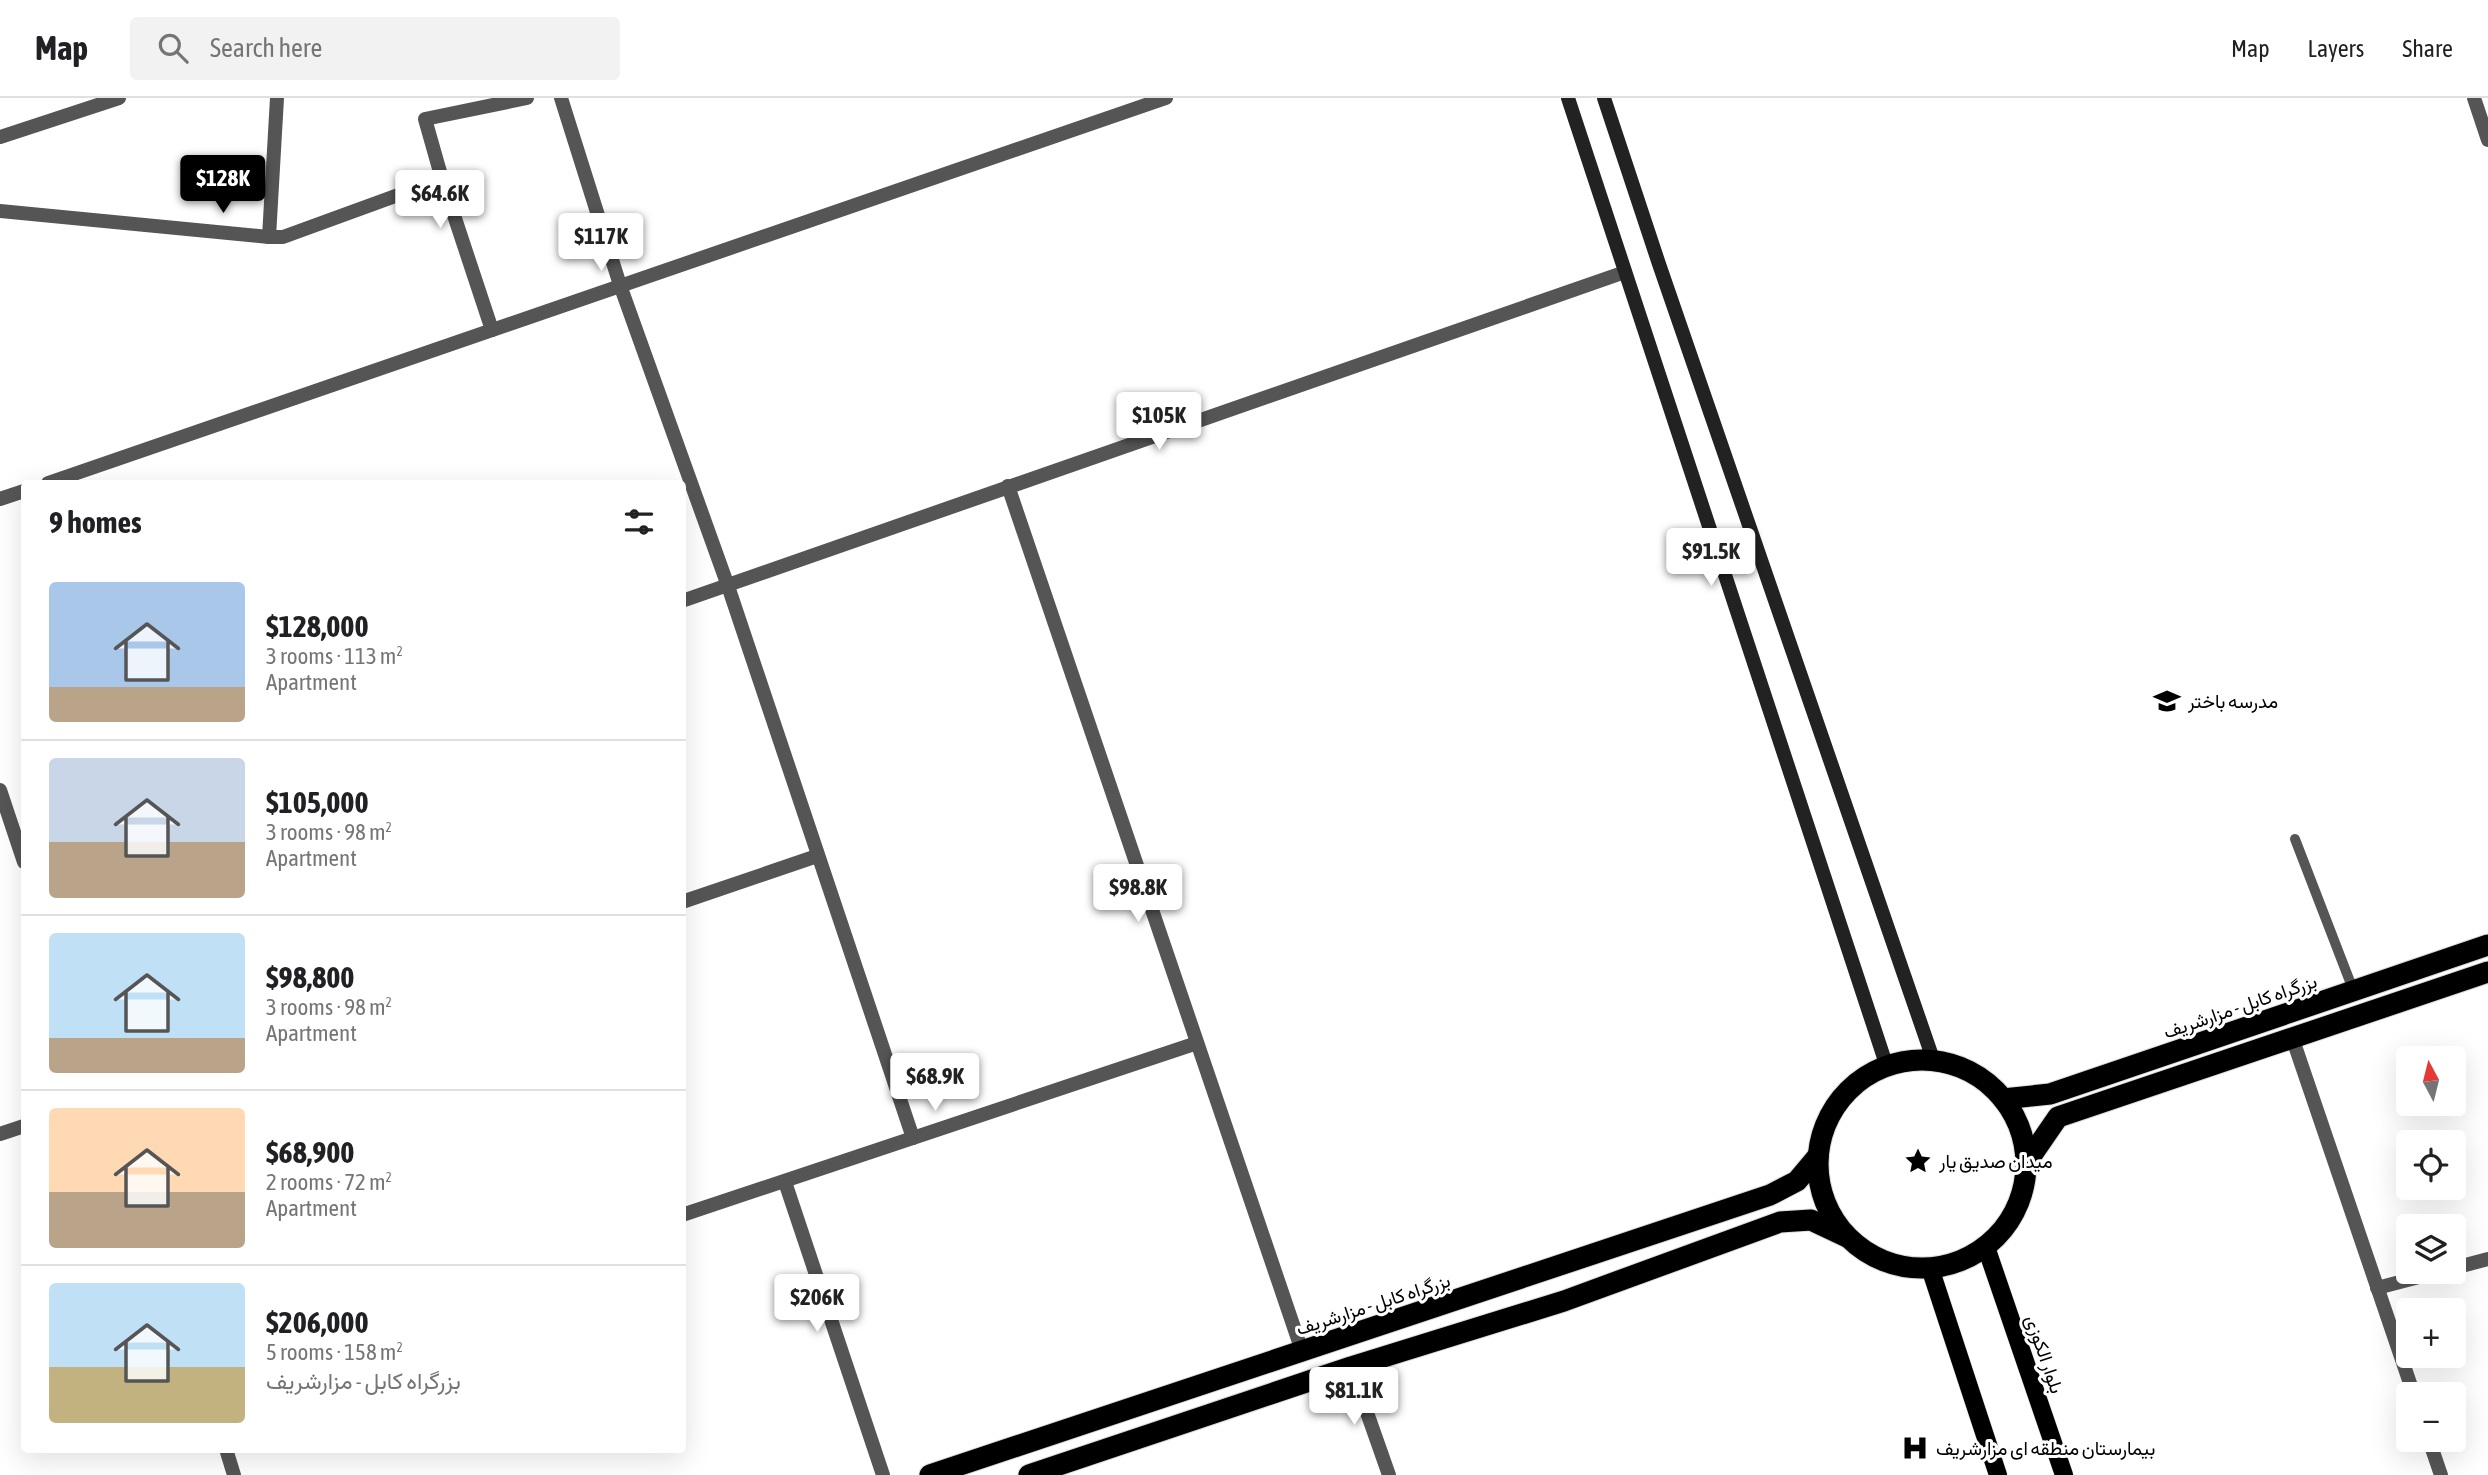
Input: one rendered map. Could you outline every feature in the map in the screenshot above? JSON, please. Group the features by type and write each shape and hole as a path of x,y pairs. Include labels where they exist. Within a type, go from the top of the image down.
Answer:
{"highway":[{"name":"بزرگراه کابل - مزارشریف","path":"2003,1099 2050,1094 2488,945"},
{"path":"2027,1162 2058,1118 2488,972"},
{"path":"1029,1475 1351,1367 1564,1301 1780,1222 1811,1220 1847,1237 1871,1255 1899,1266 1930,1268 1959,1262 1986,1247 2008,1223 2022,1194 2027,1162 2020,1129 2003,1099 1981,1078 1933,1059 1887,1066 1861,1080 1839,1101 1825,1127 1818,1156 1819,1185 1829,1213 1847,1237"},
{"name":"بزرگراه کابل - مزارشریف","path":"930,1475 1770,1195 1797,1181 1818,1156"}],"main road":[{"path":"1568,98 1887,1066"},
{"path":"1604,98 1933,1059"},
{"name":"بلوار الکوزی","path":"1986,1247 2064,1475"},
{"path":"1930,1268 1998,1475"}],"street":[{"path":"0,137 119,98"},
{"path":"269,237 277,98"},
{"path":"492,330 425,119 527,98"},
{"path":"561,98 620,285 728,586 914,1138"},
{"path":"57,480 1166,98"},
{"path":"2474,98 2488,140"},
{"path":"0,211 283,237 442,179"},
{"path":"686,600 1625,271"},
{"path":"1008,486 1302,1351"},
{"path":"0,499 21,492"},
{"path":"0,790 19,825"},
{"path":"686,901 817,856"},
{"path":"2292,1037 2410,1382"},
{"path":"686,1213 1197,1043"},
{"path":"0,1134 21,1127"},
{"path":"785,1182 883,1475"},
{"path":"2466,1265 2488,1259"},
{"path":"2377,1288 2396,1283"},
{"path":"1351,1367 1389,1475"},
{"path":"2433,1452 2441,1475"},
{"path":"227,1453 234,1475"}],"lane":[{"path":"2295,839 2354,992"}],"place":[{"name":"مدرسه باختر","path":"2167,701"},
{"name":"میدان صدیق یار","path":"1918,1161"},
{"name":"بیمارستان منطقه ای مزارشریف","path":"1915,1448"}]}
